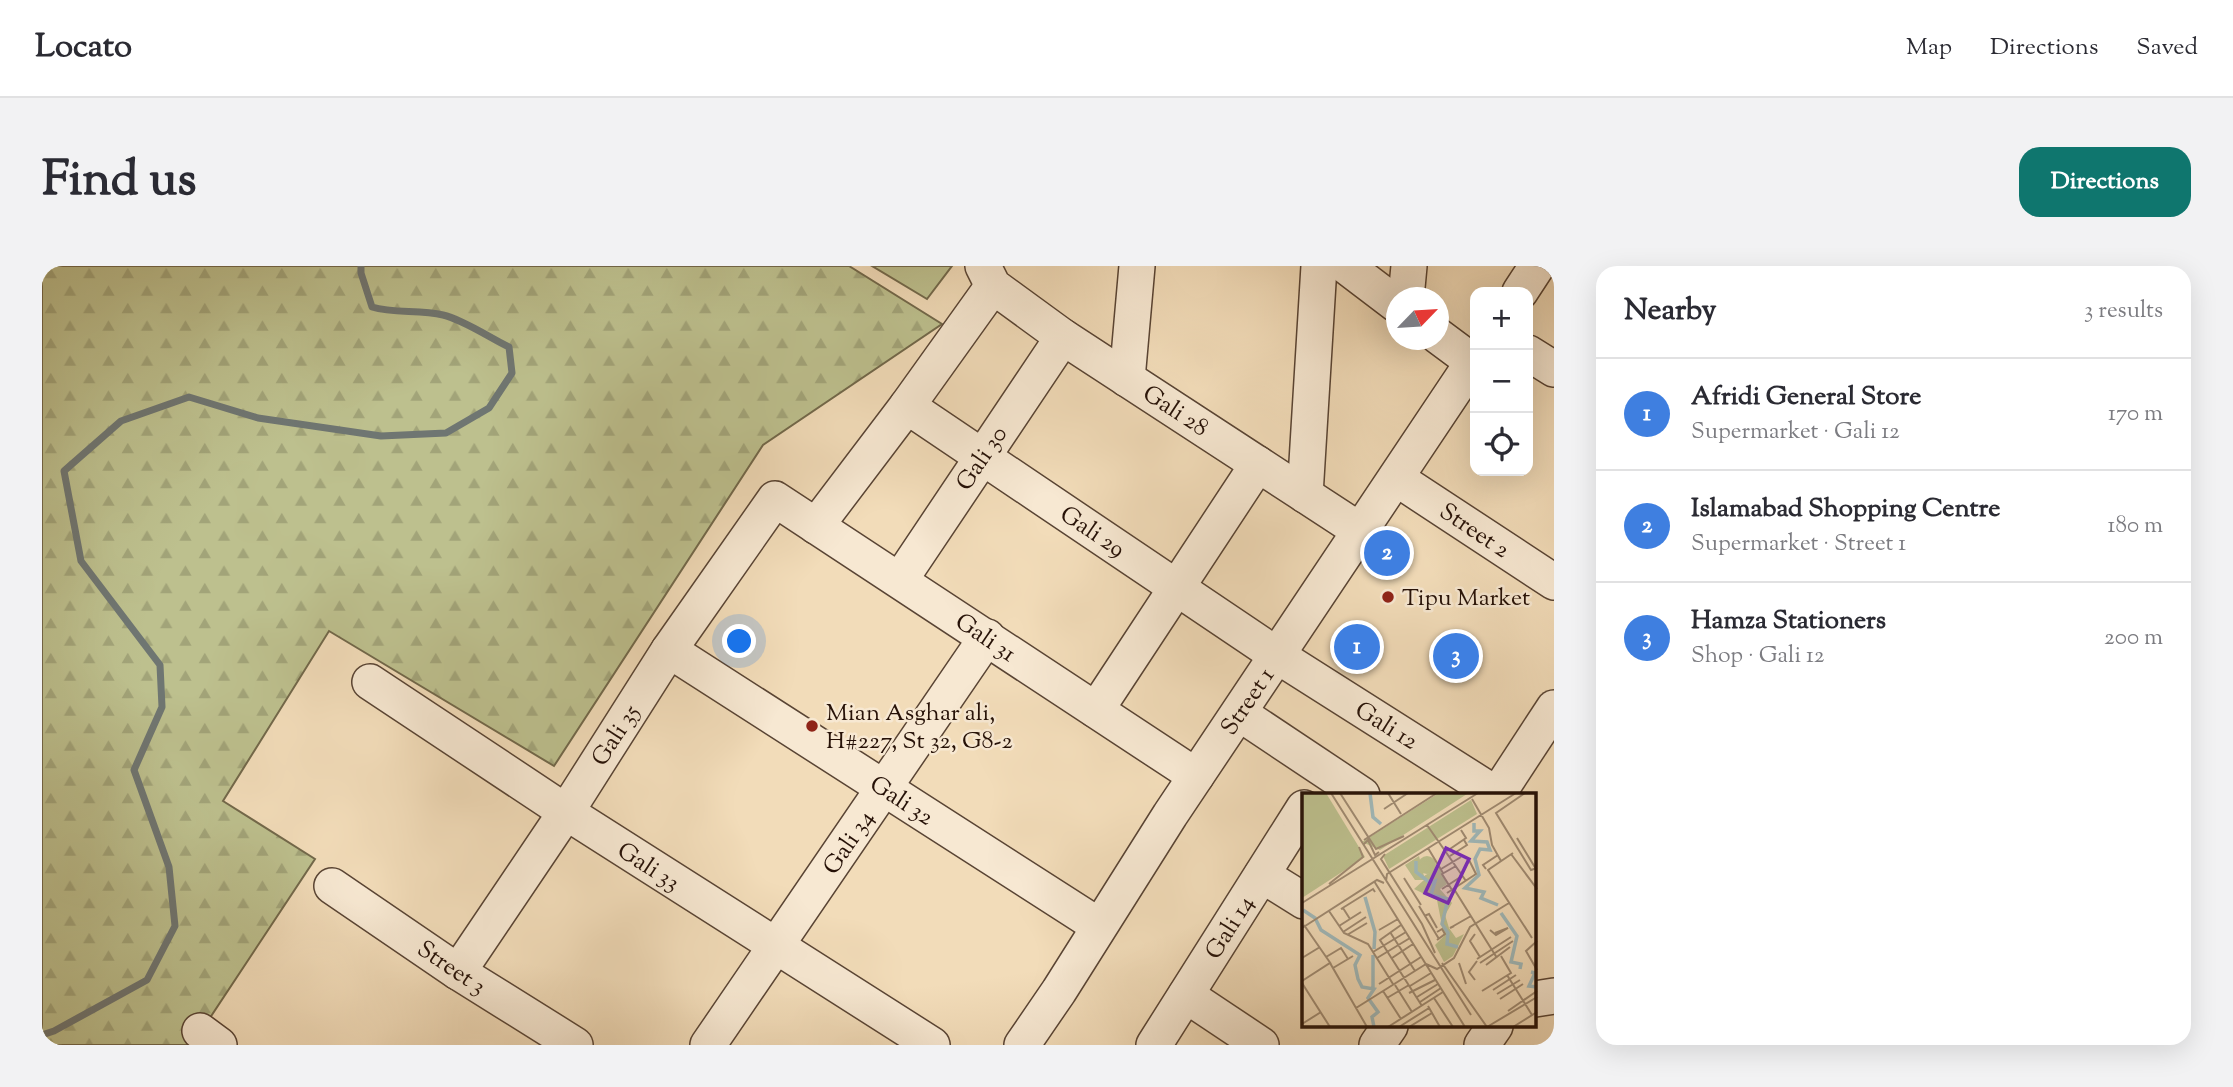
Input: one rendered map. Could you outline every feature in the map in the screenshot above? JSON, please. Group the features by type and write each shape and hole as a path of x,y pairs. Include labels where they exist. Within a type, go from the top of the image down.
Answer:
{"street":[{"path":"1127,379 1137,266"},
{"path":"1306,495 1318,266"},
{"path":"1346,266 1386,296"},
{"path":"1407,287 1409,266"},
{"path":"1523,287 1537,266"},
{"path":"816,526 907,406 988,276"},
{"name":"Gali 28","path":"988,276 1063,337 1362,532"},
{"name":"Gali 30","path":"900,580 1063,337"},
{"path":"1449,344 1470,358"},
{"path":"1533,356 1554,369"},
{"name":"Street 1","path":"1022,1045 1196,776 1362,532 1470,367"},
{"name":"Gali 29","path":"907,406 1278,656"},
{"path":"1096,710 1258,464"},
{"name":"Street 2","path":"1396,478 1554,582"},
{"name":"Gali 31","path":"775,499 1196,776"},
{"name":"Gali 35","path":"458,972 669,650 775,499"},
{"name":"Gali 34","path":"708,1045 987,637"},
{"name":"Gali 32","path":"669,650 1099,926"},
{"name":"Gali 12","path":"1278,656 1494,793"},
{"name":"Gali 33","path":"370,682 565,812 932,1045"},
{"path":"1498,793 1554,708"},
{"path":"1239,713 1320,783 1355,793"},
{"name":"Gali 14","path":"1154,1045 1302,811"},
{"path":"1262,875 1302,900"},
{"name":"Street 3","path":"332,886 458,972 522,1032 575,1045"},
{"path":"1186,995 1261,1045"},
{"path":"1536,999 1554,996"},
{"path":"1377,1045 1389,1028"},
{"path":"1482,1045 1494,1028"}],"green space":[{"path":"42,266 849,266 942,324 763,445 554,766 329,631 223,801 315,859 192,1045 42,1045"},
{"path":"872,266 952,266 927,299"}],"waterway":[{"path":"42,1035 147,980 175,926 169,867 134,770 162,707 160,665 81,561 64,471 121,421 189,397 258,418 381,436 446,433 489,408 512,373 509,347 451,317 372,307 361,266"}],"place":[{"name":"Islamabad Shopping Centre","path":"1387,553"},
{"name":"Tipu Market","path":"1388,597"},
{"name":"Afridi General Store","path":"1357,647"},
{"name":"Hamza Stationers","path":"1456,656"},
{"name":"Mian Asghar ali, H#227, St 32, G8-2","path":"812,726"}]}
